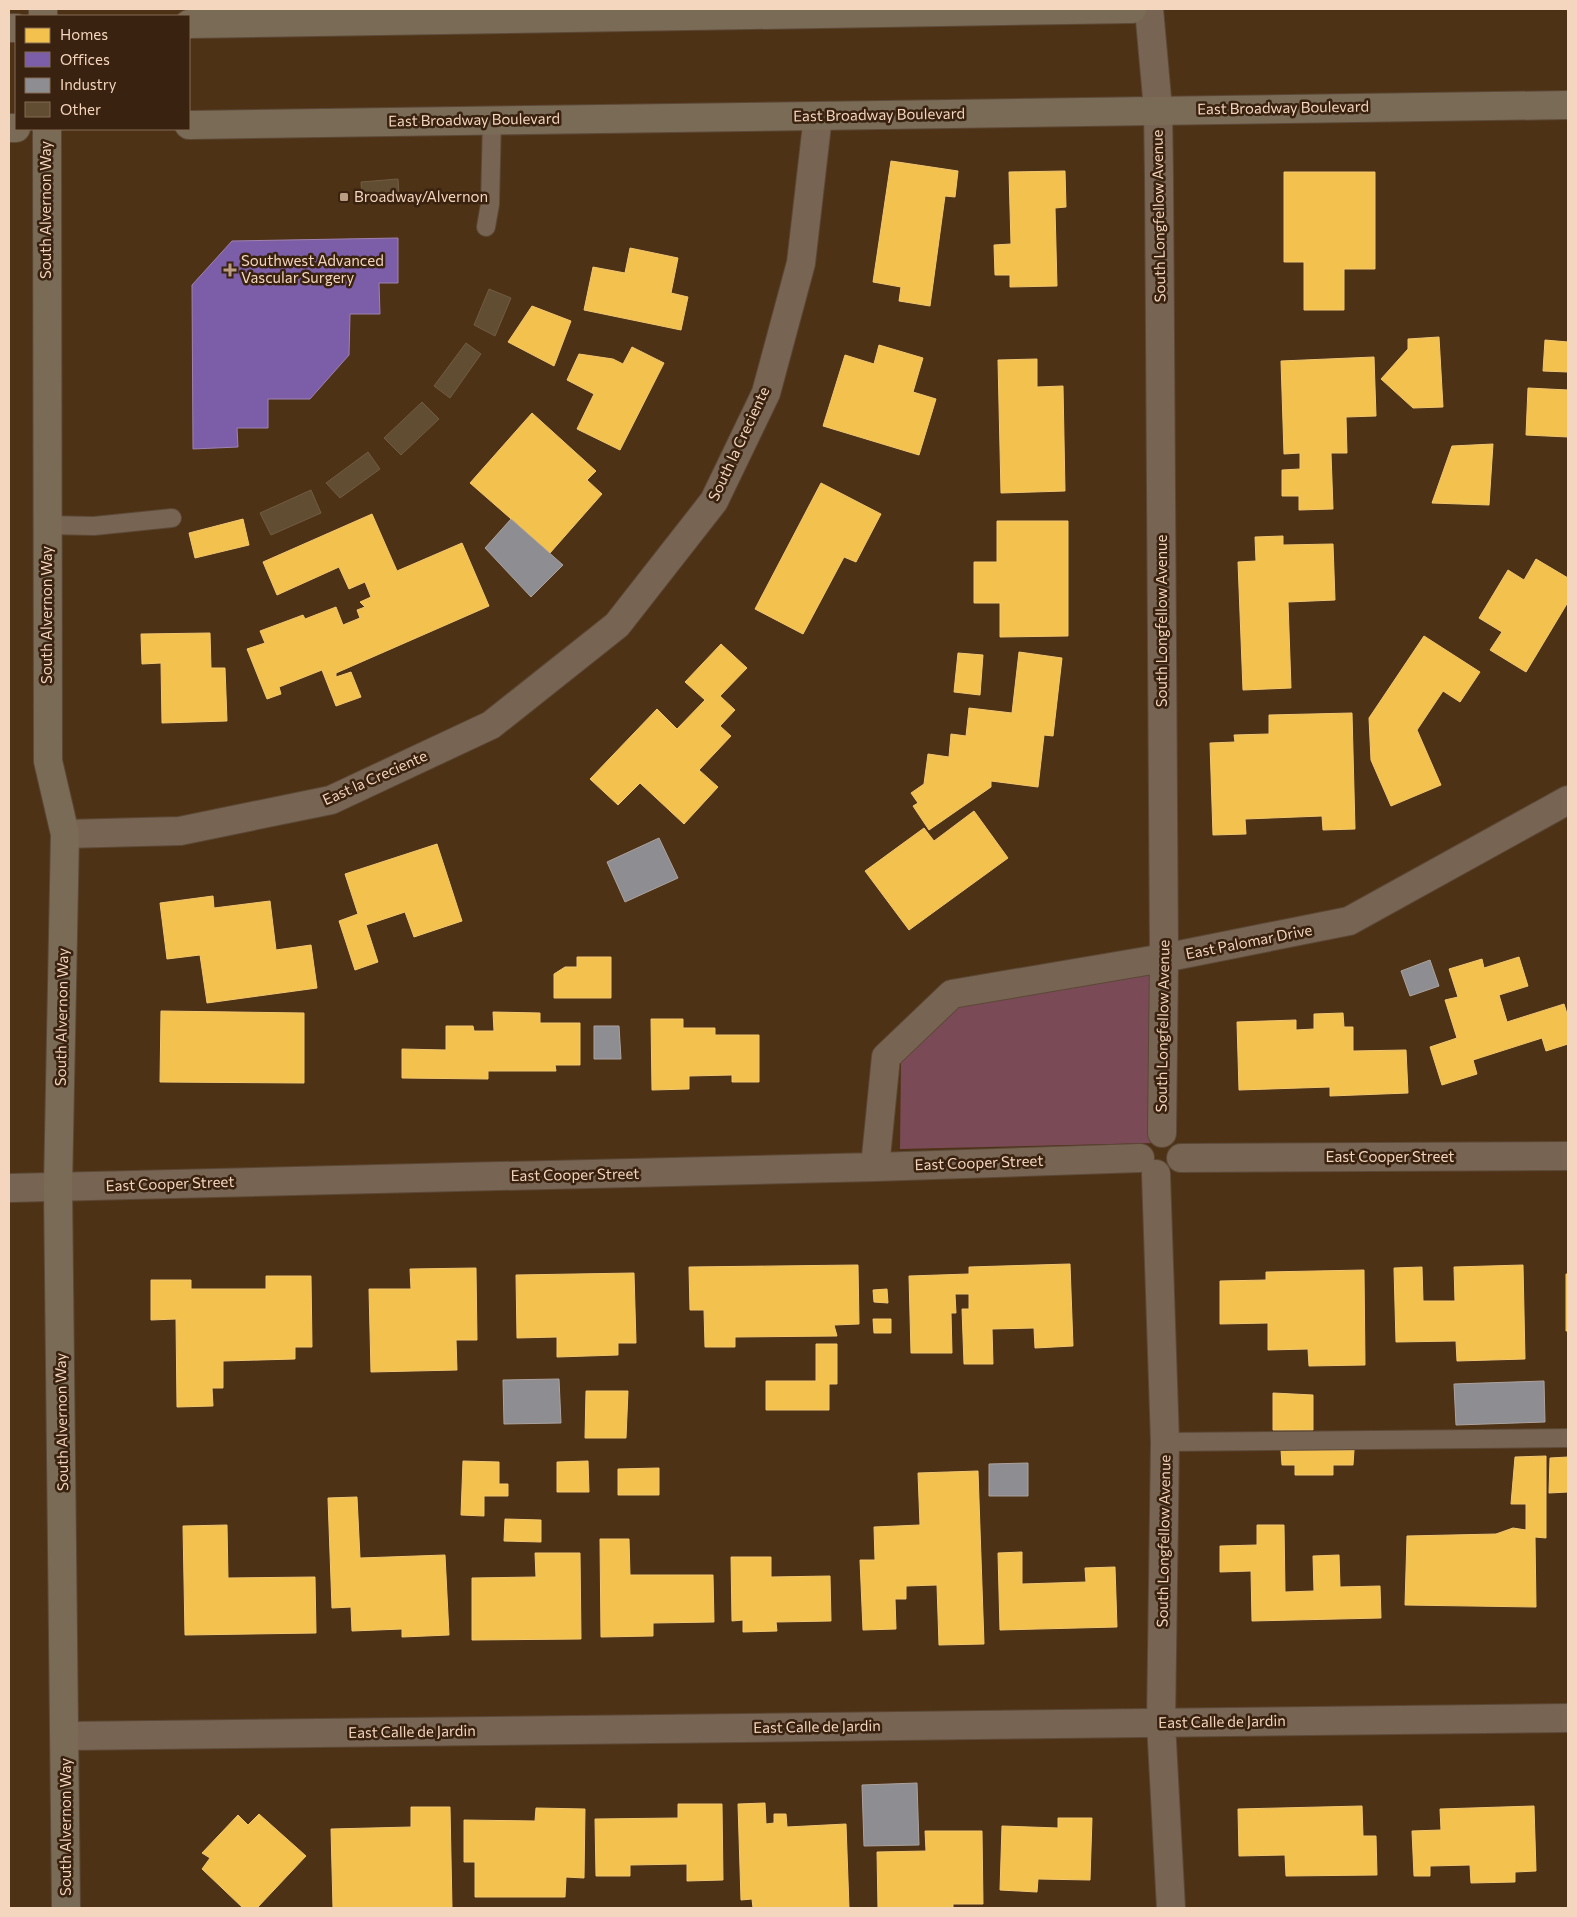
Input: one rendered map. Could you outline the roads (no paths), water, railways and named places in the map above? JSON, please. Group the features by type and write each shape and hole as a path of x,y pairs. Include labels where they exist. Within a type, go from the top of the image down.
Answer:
{"main road":[{"path":"190,24 858,11 1132,9"},
{"name":"East Broadway Boulevard","path":"190,125 1158,109 1568,105"},
{"name":"South Alvernon Way","path":"47,130 46,525 48,761 66,834 58,1187 66,1736 66,1908"}],"street":[{"name":"South Longfellow Avenue","path":"1149,9 1158,109 1164,958 1162,1133"},
{"name":"South la Creciente","path":"617,625 714,500 766,393 801,262 818,116"},
{"name":"East la Creciente","path":"66,834 180,831 331,800 491,725 617,625"},
{"name":"East Palomar Drive","path":"875,1168 886,1057 952,994 1164,958 1349,922 1568,800"},
{"path":"1162,1133 1172,1136 1178,1140 1181,1147 1181,1158 1173,1171 1148,1166 1142,1145 1151,1135 1162,1133"},
{"name":"East Cooper Street","path":"1181,1158 1568,1156"},
{"name":"South Longfellow Avenue","path":"1148,1166 1165,1442 1161,1723 1171,1908"},
{"name":"East Cooper Street","path":"9,1188 875,1168 1148,1166"},
{"name":"East Calle de Jardin","path":"66,1736 1568,1718"}],"lane":[{"path":"486,227 490,204 492,120"},
{"path":"46,525 94,526 172,518"},
{"path":"1165,1442 1568,1438"}],"place":[{"name":"Broadway/Alvernon","path":"344,197"},
{"name":"Southwest Advanced Vascular Surgery","path":"230,270"}]}
